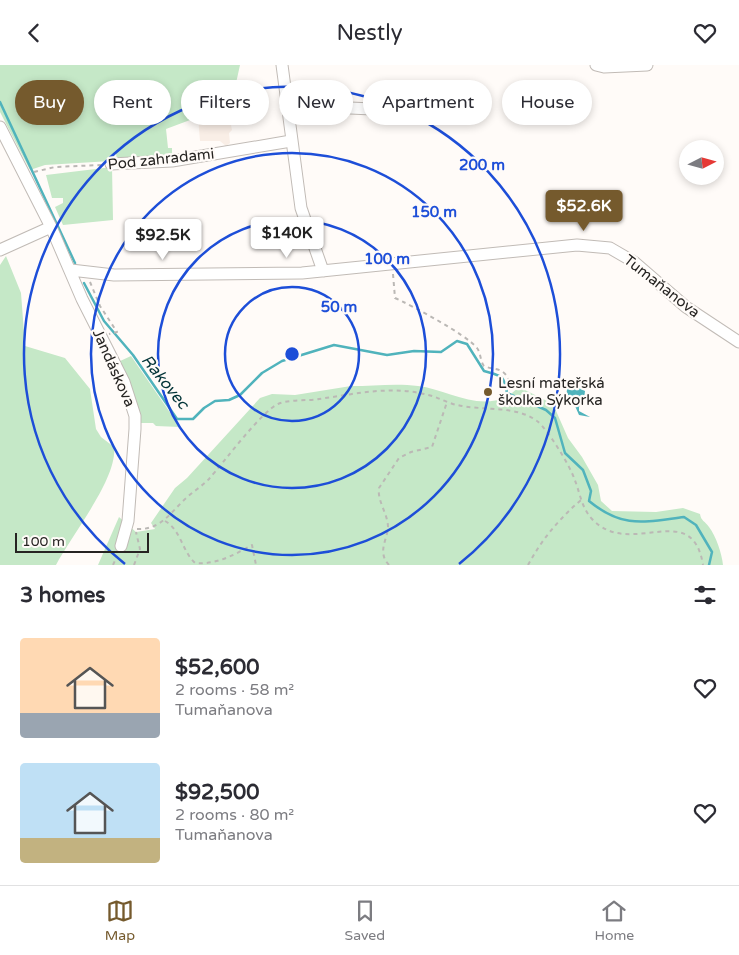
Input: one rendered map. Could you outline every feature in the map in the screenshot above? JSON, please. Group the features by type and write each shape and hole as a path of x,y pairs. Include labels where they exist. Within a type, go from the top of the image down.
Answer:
{"street":[{"path":"282,65 284,80"},
{"path":"596,65 604,67 647,65"},
{"path":"289,125 300,208 323,271"},
{"name":"Jandáskova","path":"0,127 51,227 82,299 124,382 135,416 128,521 121,546"},
{"name":"Pod zahradami","path":"111,164 172,161 291,141"},
{"path":"0,250 51,227"},
{"name":"Tumaňanova","path":"71,270 114,275 323,271 577,245 610,248 634,261 686,307 739,342"}],"path":[{"name":"Pod zahradami","path":"30,173 44,169 111,164"},
{"path":"392,263 394,298 407,302 466,338 477,348 484,366 502,371 507,376 510,392 509,411"},
{"path":"90,282 100,306 117,331 108,334"},
{"path":"134,565 140,549 136,529 150,528 164,521 187,497 208,481 266,413 279,404 370,391 429,395 468,407 509,411 529,417 545,428 574,476 581,500 592,519 605,528 624,535 676,530 688,534 697,546 703,565"},
{"path":"389,565 383,557 383,543 388,526 379,488 399,458 411,452 432,447 447,402"},
{"path":"528,565 537,548 552,529 581,500"},
{"path":"164,521 174,528 186,553 194,563 209,565 217,563 252,545 256,565"}],"shaded area":[{"path":"199,125 231,125 232,130 229,133 230,143 226,146 220,141 200,141"}],"green space":[{"path":"0,65 240,65 237,80 181,80 181,123 166,129 168,148 172,148 172,156 117,161 116,153 111,161 45,165 30,170 0,112"},
{"path":"112,167 113,220 63,225 55,207 63,203 63,198 52,198 46,175"},
{"path":"6,256 21,293 25,346 65,358 90,389 96,429 101,437 114,447 109,474 92,507 56,565 0,565 0,265"},
{"path":"131,356 180,427 141,423 129,386 118,362"},
{"path":"410,385 484,402 495,401 505,397 505,394 511,396 519,387 553,404 568,438 582,457 598,485 601,501 612,511 656,512 683,508 700,514 712,531 723,565 98,565 119,517 136,532 155,529 151,523 175,488 187,478 260,398 272,394 295,395 351,386"}],"water":[{"path":"573,383 585,391 579,411 590,417 579,415 575,406 566,399 567,389"}],"waterway":[{"name":"Rakovec","path":"0,102 75,263"},
{"name":"Rakovec","path":"84,283 104,321 133,355 177,419 193,419 204,408 215,401 229,400 240,395 262,373 282,361 334,345 387,355 414,351 441,352 457,341 467,344 484,371 498,375 503,379 507,393 546,410 555,418 565,453 583,470 591,491 589,501 601,510 623,520 645,522 684,517 696,525 712,552 709,565"}],"place":[{"name":"Lesní mateřská školka Sýkorka","path":"488,392"}]}
